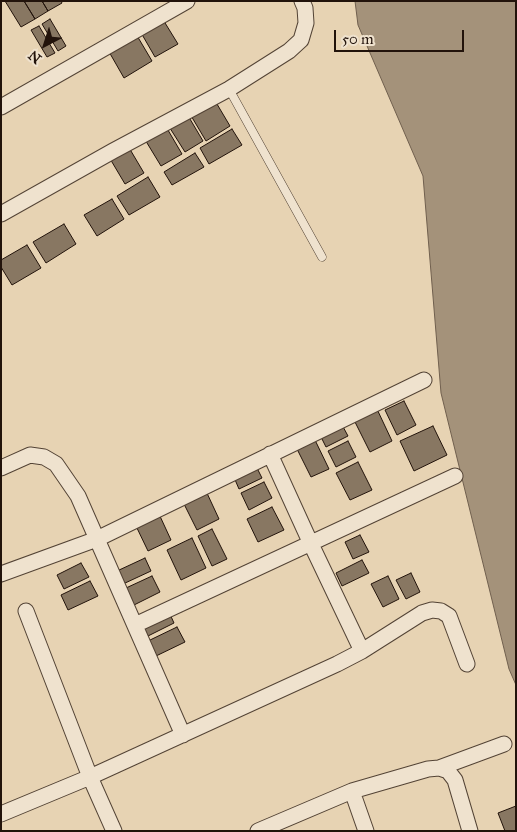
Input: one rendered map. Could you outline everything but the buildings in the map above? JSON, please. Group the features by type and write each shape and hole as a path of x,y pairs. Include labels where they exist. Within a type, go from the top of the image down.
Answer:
{"street":[{"path":"1,107 187,1"},
{"path":"1,214 113,151 229,90 289,51 301,40 306,23 305,8 302,1"},
{"path":"1,574 97,539 424,380"},
{"path":"270,454 362,651"},
{"path":"1,468 30,456 44,456 56,464 78,496 183,735"},
{"path":"135,625 455,476"},
{"path":"1,814 90,777 328,668 362,651 422,613 432,610 441,611 449,616 467,664"},
{"path":"26,611 90,777 114,831"},
{"path":"258,831 352,792 428,769 439,768 504,744"},
{"path":"439,768 448,772 455,780 470,831"},
{"path":"352,792 366,831"}],"lane":[{"path":"229,90 322,257"}],"shaded area":[{"path":"355,1 516,1 516,685 509,669 441,393 423,176 358,25"}]}
